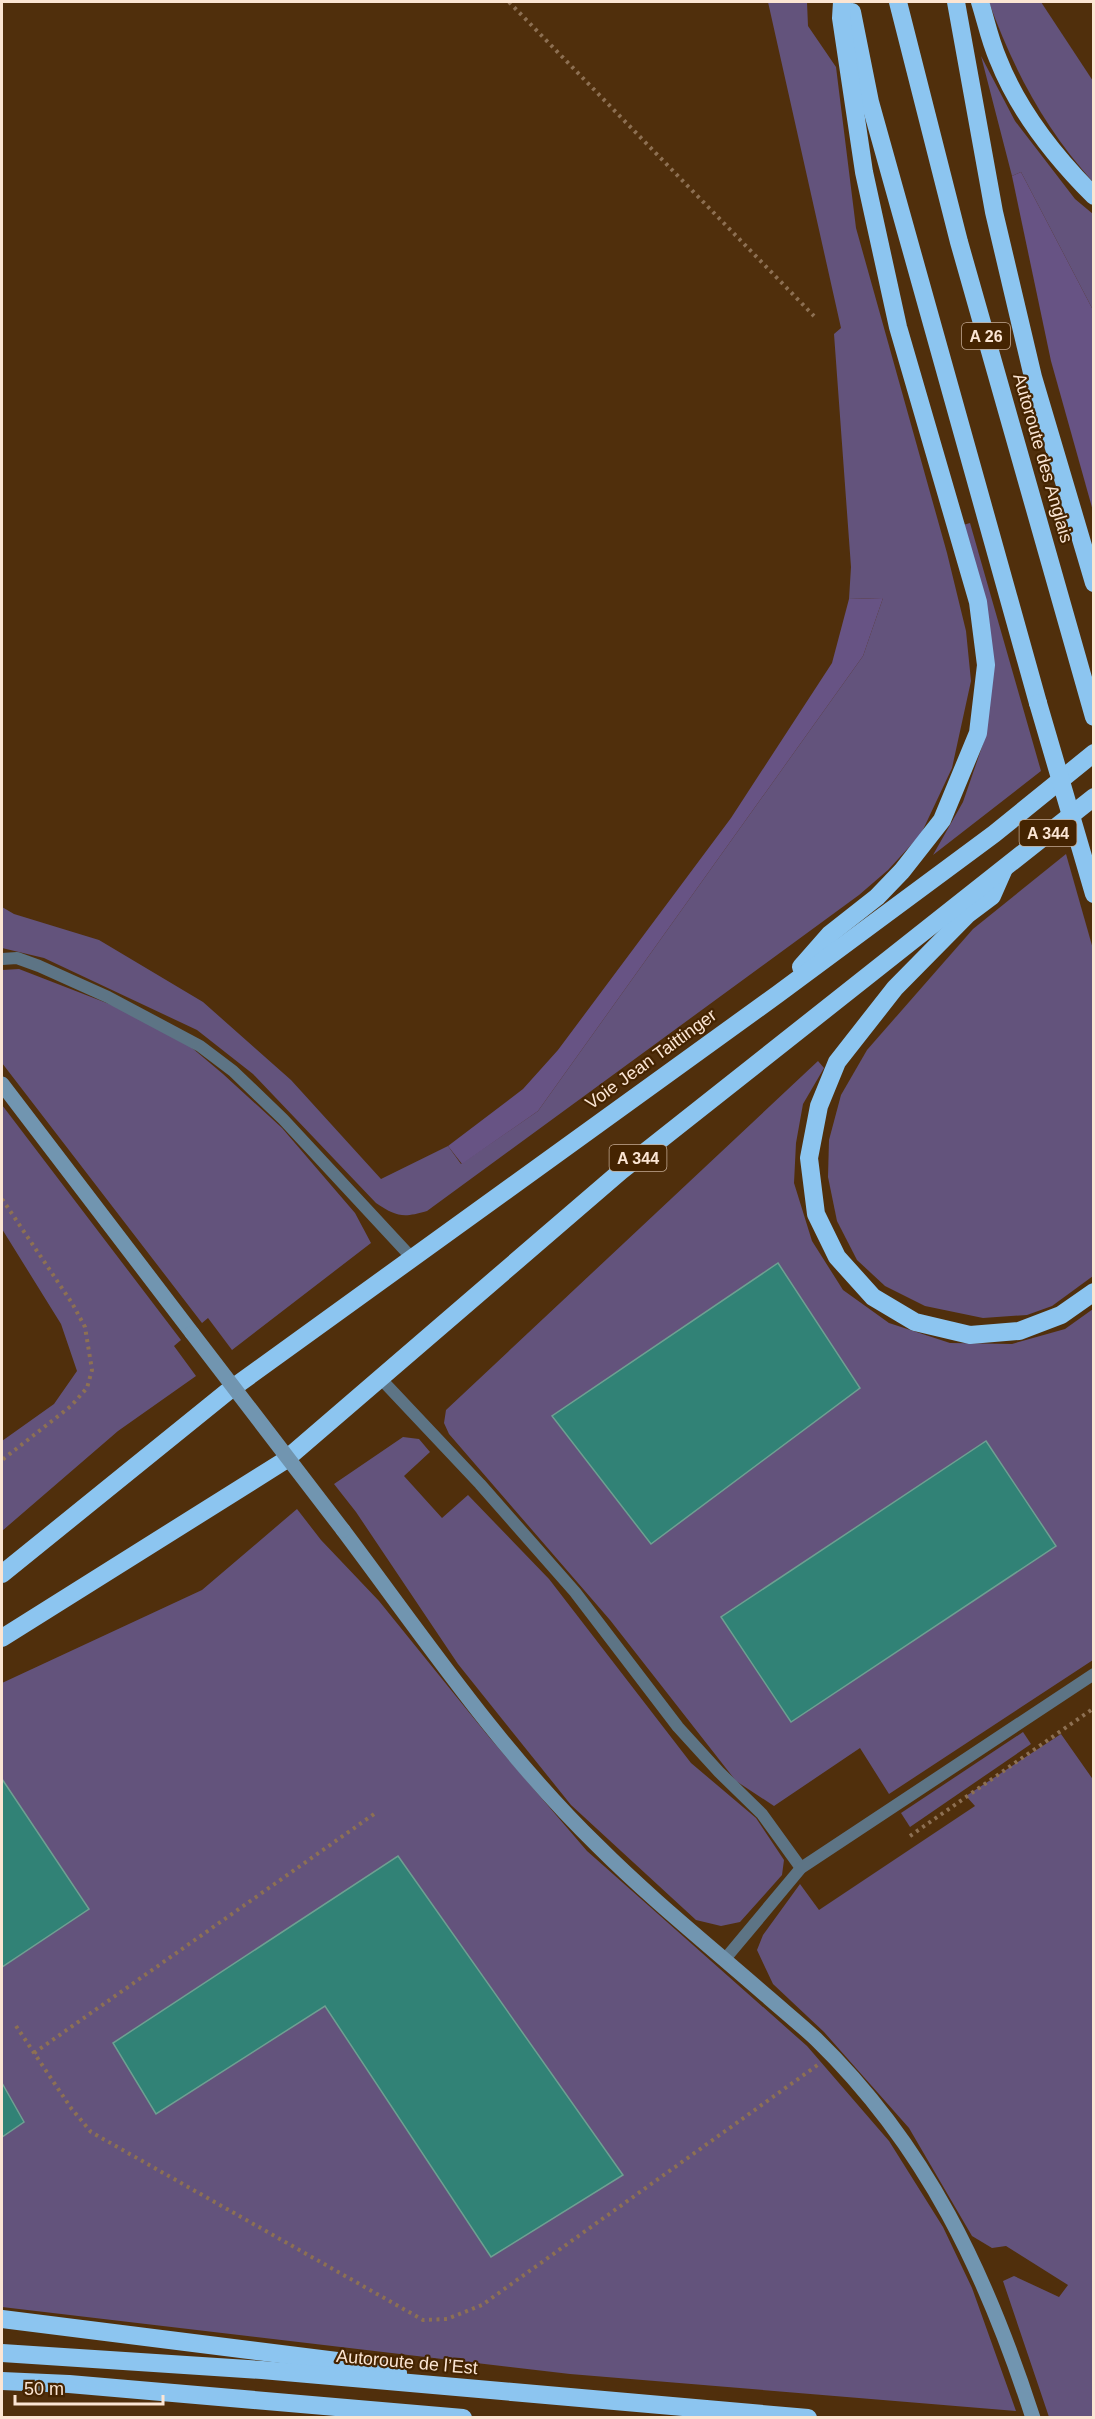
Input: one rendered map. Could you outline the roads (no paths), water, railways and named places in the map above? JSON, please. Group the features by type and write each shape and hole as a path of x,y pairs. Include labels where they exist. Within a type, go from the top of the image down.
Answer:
{"highway":[{"path":"778,994 830,934 877,897 902,871 942,820 978,733 986,665 978,602 898,327 868,194 842,18 842,2"},
{"path":"849,2 870,102 1038,703 1094,894"},
{"name":"Autoroute des Anglais","path":"898,2 959,242 1094,717"},
{"name":"Autoroute des Anglais","path":"956,2 996,223 1033,376 1094,583"},
{"path":"980,2 998,59 1019,102 1071,174 1094,196"},
{"name":"Voie Jean Taittinger","path":"2,1574 227,1392 778,994 994,834 1094,753"},
{"name":"A 344","path":"2,1638 284,1461 621,1171 1094,797"},
{"path":"1004,869 992,896 968,914 895,988 837,1062 819,1106 809,1158 816,1214 837,1257 873,1298 915,1322 970,1335 1018,1331 1061,1316 1094,1292"},
{"path":"2,2319 369,2366 441,2386"},
{"name":"Autoroute de l’Est","path":"2,2353 250,2369 808,2418"},
{"path":"2,2381 92,2386 463,2418"}],"street":[{"path":"2,1084 481,1714 541,1787 598,1847 816,2038 891,2123 945,2206 978,2271 1020,2377 1033,2418"}],"lane":[{"path":"2,959 17,958 39,966 108,997 200,1046 233,1071 283,1119 412,1258"},
{"path":"381,1378 480,1484 575,1592 678,1727 718,1772 762,1814 801,1868"},
{"path":"725,1959 801,1868 1094,1674"}],"water":[{"path":"778,1263 860,1388 651,1544 552,1416"},
{"path":"986,1441 1056,1546 791,1722 721,1617"},
{"path":"2,1779 89,1909 2,1967"},
{"path":"398,1856 623,2175 491,2257 325,2006 156,2114 113,2043"},
{"path":"2,2083 24,2122 2,2137"}]}
